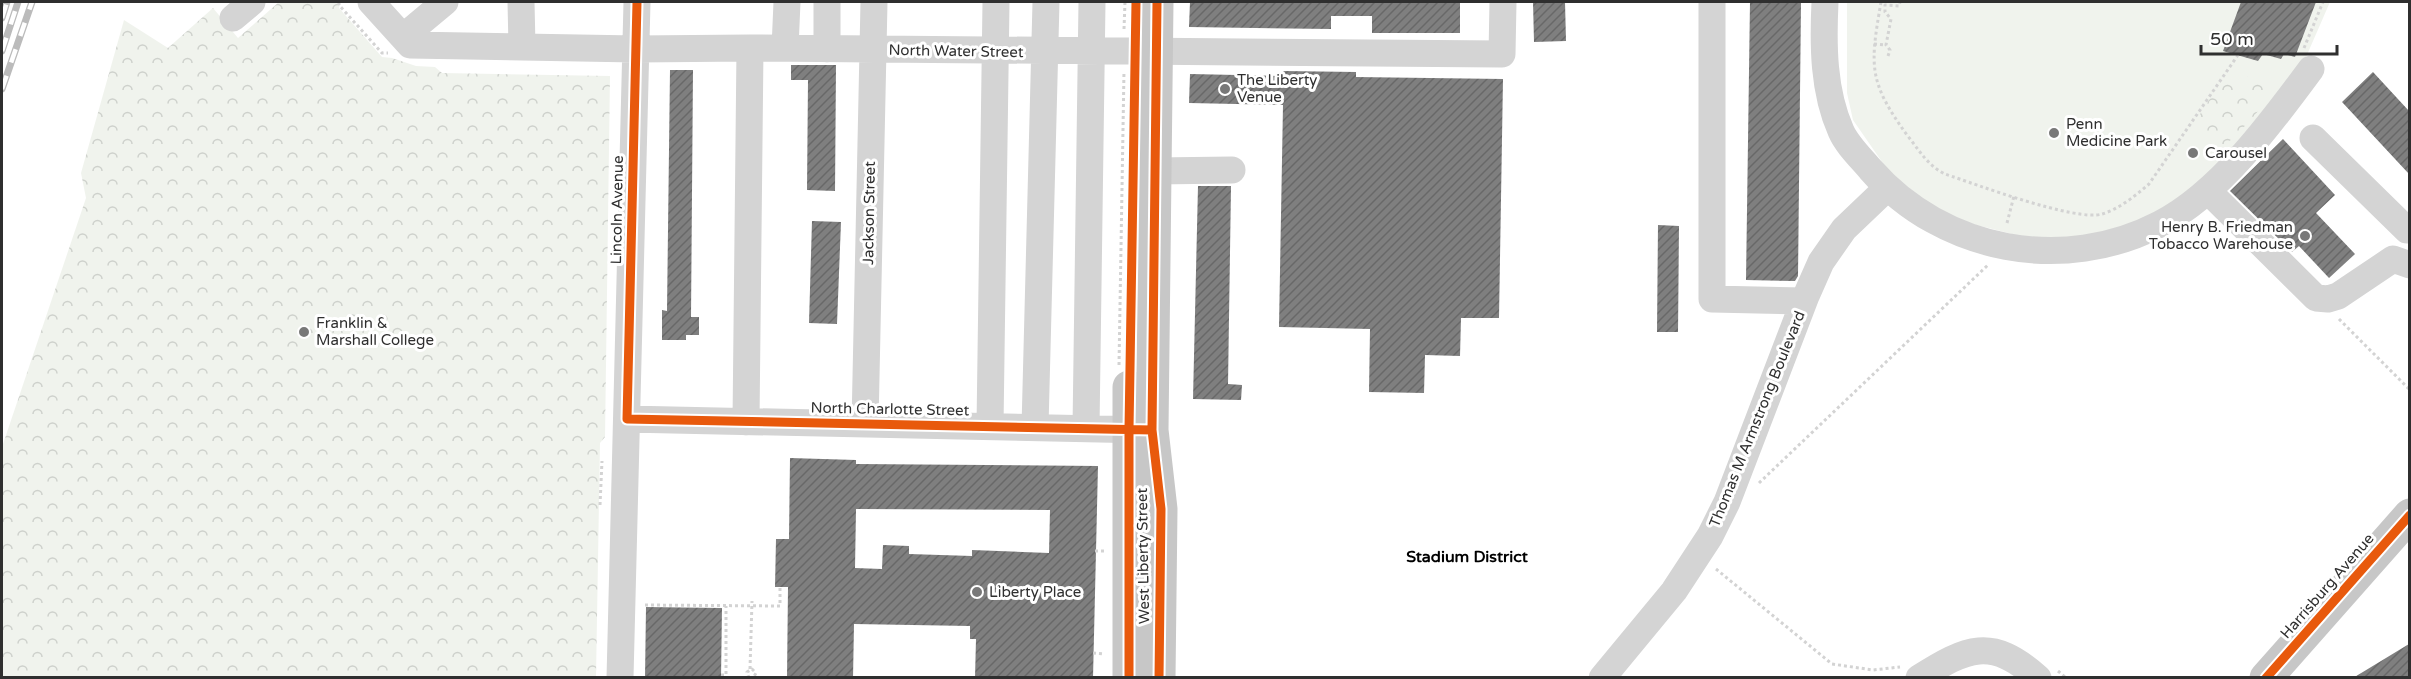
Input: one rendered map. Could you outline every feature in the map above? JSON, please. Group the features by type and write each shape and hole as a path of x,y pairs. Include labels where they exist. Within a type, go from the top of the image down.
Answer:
{"main road":[{"name":"West Liberty Street","path":"1129,678 1155,171 1146,53 1137,2"},
{"name":"West Liberty Street","path":"1157,2 1146,53 1140,429 1161,509 1158,678"},
{"name":"Harrisburg Avenue","path":"2266,678 2409,515"}],"street":[{"path":"371,2 403,46 445,2"},
{"path":"522,2 522,48"},
{"name":"Lincoln Avenue","path":"620,678 637,2"},
{"path":"785,48 787,2"},
{"path":"827,2 827,49"},
{"name":"Jackson Street","path":"865,424 874,2"},
{"path":"990,426 996,2"},
{"path":"1035,427 1047,52 1046,2"},
{"path":"1086,428 1092,2"},
{"name":"North Water Street","path":"403,46 1502,54 1503,2"},
{"path":"1712,2 1712,299 1804,301"},
{"path":"1825,2 1826,65 1830,96 1841,132 1887,188 1932,218 1984,242 2020,250 2057,252 2089,249 2124,239 2161,224 2208,191 2251,145 2311,69"},
{"path":"746,422 750,48"},
{"path":"2313,138 2409,230"},
{"path":"1155,171 1232,171"},
{"name":"Thomas M Armstrong Boulevard","path":"1602,678 1674,591 1710,536 1727,502 1821,262 1844,229 1887,188"},
{"path":"2208,191 2316,298 2328,299 2338,296 2393,260 2409,266"},
{"name":"North Charlotte Street","path":"627,419 1140,429"},
{"path":"1922,673 1957,655 1976,650 1998,652 2044,671"}],"path":[{"path":"339,2 382,53 403,46"},
{"path":"1881,2 1874,44 1873,70 1878,89 1885,104 1928,163 1945,174 2076,214 2101,215 2130,200 2160,172 2238,55"},
{"path":"1886,45 1891,19 1885,12 1886,5 1899,6 1900,2"},
{"path":"1874,44 1886,45 1890,50 1888,56"},
{"path":"2006,225 2014,196"},
{"path":"600,511 600,464 603,457"},
{"path":"1707,562 1832,664 1873,670 1922,673"},
{"path":"640,605 780,606 780,587"},
{"path":"682,599 682,606"},
{"path":"749,678 747,672 750,669 752,601"},
{"path":"721,675 726,675 726,606"},
{"path":"750,669 756,673 753,678"},
{"path":"2044,671 2067,678"}],"green space":[{"name":"Franklin & Marshall College","path":"279,2 340,2 339,8 382,57 416,66 435,67 442,73 610,76 605,437 600,443 596,677 2,678 2,447 86,198 81,173 124,20 168,48 213,8 238,38"},
{"name":"Penn Medicine Park","path":"1847,2 2330,2 2303,64 2274,106 2198,186 2121,234 2052,244 1945,217 1889,172 1853,120 1847,93"},
{"path":"2251,72 2276,80 2258,111 2217,153 2197,119 2225,75 2242,85"}],"building":[{"path":"1190,2 1460,2 1460,33 1372,33 1372,16 1331,16 1331,29 1189,27"},
{"path":"1533,2 1565,2 1566,41 1534,42"},
{"path":"1750,2 1801,2 1798,276 1795,281 1746,280"},
{"path":"2241,2 2316,2 2295,57 2284,54 2281,59 2263,54 2258,61 2223,51"},
{"path":"791,65 836,65 835,191 807,190 808,80 791,80"},
{"path":"670,70 693,70 691,317 699,317 699,335 686,335 686,340 662,340 662,310 667,311"},
{"path":"1283,71 1356,72 1356,77 1503,79 1499,318 1461,318 1460,356 1425,355 1424,393 1369,392 1370,329 1279,327 1283,105 1189,103 1190,74 1283,76"},
{"path":"2373,72 2409,111 2409,174 2342,102"},
{"path":"2283,139 2335,195 2316,213 2355,254 2329,278 2299,246 2292,252 2230,191"},
{"path":"1198,186 1231,186 1228,384 1242,385 1241,400 1193,399"},
{"path":"812,221 841,222 837,324 809,323"},
{"path":"1658,225 1679,226 1678,332 1657,332"},
{"name":"Liberty Place","path":"790,458 856,460 856,464 1098,466 1093,678 975,678 976,639 970,639 970,626 854,624 853,678 787,678 788,587 775,587 776,539 789,539","holes":["856,509 1050,510 1049,553 972,550 972,556 909,554 909,546 883,545 882,569 855,568"]},
{"path":"646,607 722,608 721,678 645,678"},
{"path":"2409,644 2409,678 2353,678"}],"railway":[{"path":"2,18 7,2"},
{"path":"2,51 18,2"},
{"path":"2,89 32,2"}],"cycle path":[{"path":"637,2 627,419 1152,430"},
{"path":"1129,678 1129,429 1136,2"},
{"path":"1157,2 1152,430 1161,509 1159,678"},
{"path":"2266,678 2410,515"}],"place":[{"name":"The Liberty Venue","path":"1225,89"},
{"name":"Penn Medicine Park","path":"2054,133"},
{"name":"Carousel","path":"2193,153"},
{"name":"Henry B. Friedman Tobacco Warehouse","path":"2305,236"},
{"name":"Franklin & Marshall College","path":"304,332"},
{"name":"Liberty Place","path":"977,592"}],"district":[{"name":"Stadium District","path":"1467,557"}]}
